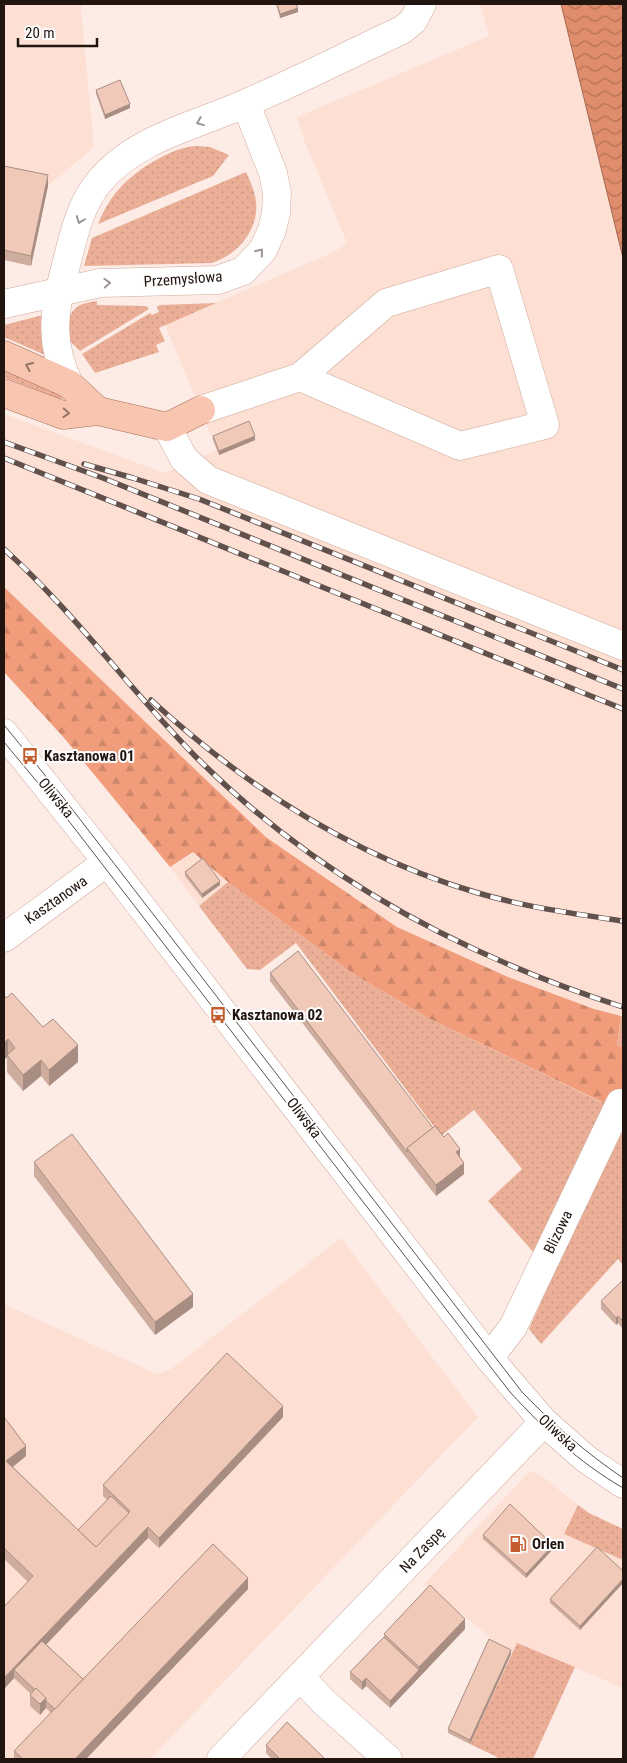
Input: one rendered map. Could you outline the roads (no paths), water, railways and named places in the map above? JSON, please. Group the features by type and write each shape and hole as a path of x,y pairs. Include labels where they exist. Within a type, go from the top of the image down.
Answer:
{"main road":[{"path":"4,355 68,384 98,411"},
{"path":"4,393 63,414 98,411 166,427 201,410"}],"street":[{"path":"68,384 60,365 55,344 59,291 74,234 87,201 99,182 142,146 246,104 402,30 413,21 422,4"},
{"name":"Przemysłowa","path":"4,304 100,283 218,280 244,271 263,250 272,230 276,213 277,193 273,173 246,104"},
{"path":"201,410 300,378 386,303 499,269 545,424 460,446 300,378"},
{"path":"166,427 184,459 208,480 623,646"},
{"name":"Oliwska","path":"4,733 108,862 489,1358 544,1422 586,1459 623,1484"},
{"name":"Kasztanowa","path":"4,938 108,862"},
{"name":"Blizowa","path":"489,1358 512,1328 620,1103"},
{"name":"Na Zaspę","path":"221,1759 544,1422"},
{"path":"300,1677 325,1703 388,1759"}],"water":[{"path":"561,4 623,4 623,258"}],"tram line":[{"path":"4,725 62,796 522,1392 570,1438 623,1478"},
{"path":"4,742 58,807 510,1392 536,1420 577,1456 623,1488"}],"railway":[{"path":"4,442 103,478 623,689"},
{"path":"4,458 623,709"},
{"path":"84,464 199,499 623,670"},
{"path":"4,549 30,573 196,757 242,800 291,840 394,908 449,937 564,987 623,1007"},
{"path":"151,700 187,732 264,790 304,816 388,860 432,878 496,898 550,910 623,921"}],"place":[{"name":"Kasztanowa 01","path":"30,756"},
{"name":"Kasztanowa 02","path":"218,1015"},
{"name":"Orlen","path":"518,1544"}]}
